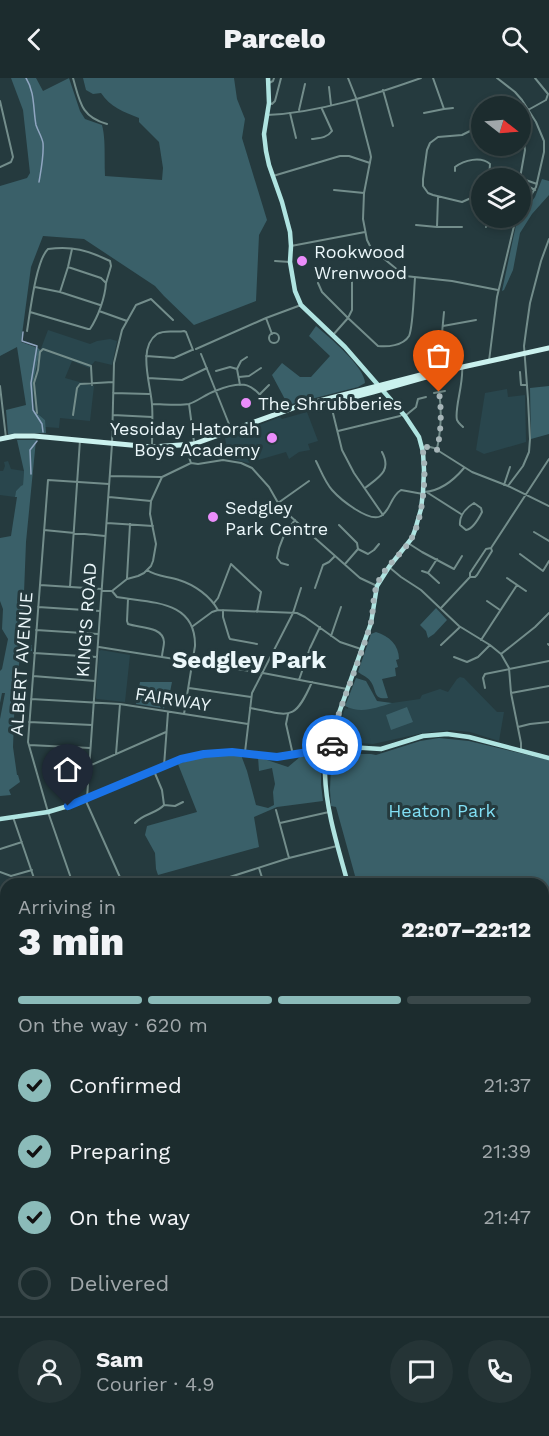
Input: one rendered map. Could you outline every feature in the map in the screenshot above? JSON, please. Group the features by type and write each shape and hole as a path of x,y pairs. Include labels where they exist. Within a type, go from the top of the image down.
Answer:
{"highway":[{"path":"3,438 34,436 152,447 194,444 276,413 380,388 440,370 549,348"},
{"path":"330,400 366,389 396,386 441,374 444,371"}],"main road":[{"path":"268,81 269,103 264,141 287,222 295,291 301,305 345,347 404,415 419,437 422,447 425,493 415,530 377,586 371,623 347,689 336,728 338,740 346,748"},
{"path":"366,389 369,383 368,374"},
{"path":"390,399 391,390 396,386"},
{"path":"336,728 332,729 328,749 325,789 346,878"},
{"path":"0,819 48,812 68,806 181,759 204,754 245,752 271,757 314,753 328,749 381,749 423,736 447,734 469,737 549,758"},
{"path":"325,770 333,756 346,748"},
{"path":"328,749 329,761"}],"street":[{"path":"73,78 84,111 91,117 108,124"},
{"path":"268,81 273,81 274,78"},
{"path":"269,103 272,104 274,101 281,78"},
{"path":"348,78 356,98 370,152 363,219 371,248 404,276 452,281 498,290"},
{"path":"267,115 331,105 421,78"},
{"path":"433,78 444,110"},
{"path":"497,78 518,96"},
{"path":"531,108 546,100 548,94 536,78"},
{"path":"299,111 305,84"},
{"path":"329,87 331,105"},
{"path":"383,90 393,126"},
{"path":"546,100 549,105"},
{"path":"0,101 13,155 12,161 0,167"},
{"path":"312,139 326,137 333,131 321,107"},
{"path":"424,113 453,108"},
{"path":"290,113 296,138"},
{"path":"531,115 544,141 537,184 531,196"},
{"path":"471,130 462,135 438,137 430,143 423,179 423,186 428,192 438,196 462,202 471,198"},
{"path":"273,176 340,156 349,156 370,163"},
{"path":"455,171 455,167 460,163 480,159 490,164 490,168"},
{"path":"531,184 537,184"},
{"path":"531,187 535,190"},
{"path":"334,190 364,193"},
{"path":"437,227 438,196"},
{"path":"416,225 462,227"},
{"path":"489,361 498,290 514,228"},
{"path":"291,246 365,232"},
{"path":"506,485 523,466 529,452 526,331 530,303 549,239"},
{"path":"60,292 72,248"},
{"path":"27,331 30,312 40,263 45,251 72,248 91,252 110,261 106,290 90,329 30,312"},
{"path":"275,261 290,262"},
{"path":"68,267 101,278 106,283"},
{"path":"318,282 322,292 348,318 378,346 384,347 400,344 408,337 415,278"},
{"path":"333,335 351,315 352,280"},
{"path":"35,286 100,305"},
{"path":"98,311 127,321 136,305 151,299 173,320"},
{"path":"146,356 174,358 301,305"},
{"path":"444,312 440,354 444,371"},
{"path":"266,318 272,334"},
{"path":"443,326 476,320"},
{"name":"KING'S ROAD","path":"86,798 110,476 115,354 127,321"},
{"path":"152,447 152,404 146,356 152,338 165,331 176,333 185,331 201,353 232,431"},
{"path":"37,413 34,383 42,349 91,366 92,385"},
{"path":"240,385 237,369 241,361 247,357"},
{"path":"216,371 230,367 237,369"},
{"path":"462,367 463,377 455,412 459,426 464,427"},
{"path":"148,378 182,380 207,368"},
{"path":"239,377 249,376 261,368"},
{"path":"520,372 520,386 527,385"},
{"path":"73,415 80,384 113,382"},
{"path":"152,404 189,404 215,391 246,384 255,389 276,413"},
{"path":"260,394 269,385"},
{"path":"0,386 3,438"},
{"path":"434,393 445,391"},
{"path":"437,450 441,408 439,392"},
{"path":"113,393 150,394"},
{"path":"338,431 404,415 416,407 418,399 426,397"},
{"path":"330,400 342,450 354,473 383,515"},
{"path":"189,404 194,444"},
{"path":"113,415 152,417"},
{"path":"70,587 80,440"},
{"path":"185,445 191,463"},
{"path":"422,447 437,450 464,468 549,506"},
{"path":"365,488 383,474 386,460 382,452"},
{"path":"440,609 471,577 477,575 492,551 491,548 549,459"},
{"path":"110,476 162,477 191,463 223,460 245,465 257,473 278,503 295,520 363,580 377,586"},
{"path":"316,461 331,489 345,502 373,518 387,511 395,495 401,490 425,493 462,515"},
{"path":"506,485 510,467"},
{"path":"425,493 455,479 464,468"},
{"path":"40,585 112,591 127,579 147,570 153,561 156,544 150,514 151,501 162,477"},
{"name":"ALBERT AVENUE","path":"71,878 48,812 29,745 29,722 48,480 77,482"},
{"path":"278,503 309,481"},
{"path":"77,482 109,484"},
{"path":"108,497 151,501"},
{"path":"474,503 482,510 468,530 459,524 462,515 474,503"},
{"path":"288,565 281,563 277,558 278,550 286,531 295,520"},
{"path":"106,523 153,526"},
{"path":"127,579 130,524"},
{"path":"339,525 357,543 358,549"},
{"path":"44,530 105,536"},
{"path":"534,532 549,541"},
{"path":"408,543 454,569 462,556"},
{"path":"358,549 368,554 379,544"},
{"path":"471,577 470,573 486,549 491,548"},
{"path":"345,564 358,549"},
{"path":"520,554 543,571 549,561"},
{"path":"315,588 323,565 336,556"},
{"path":"428,573 436,560"},
{"path":"214,603 231,564 261,592 256,612"},
{"path":"389,567 401,578 422,590 460,627 501,654 509,668 510,693 521,750"},
{"path":"147,570 154,575 180,580 196,588 209,597 218,610"},
{"path":"422,571 428,573 439,583"},
{"path":"507,578 526,591"},
{"path":"481,640 517,585"},
{"path":"245,752 252,698 293,613 301,588"},
{"path":"112,591 117,597 169,606 179,610 193,626 195,636 193,662 184,714"},
{"path":"128,599 128,624 155,630 162,635 164,641 162,657"},
{"path":"487,601 500,610"},
{"path":"331,636 341,607"},
{"path":"38,608 100,611"},
{"path":"193,626 218,610 293,613 301,615 340,642 362,650"},
{"path":"224,610 223,617 228,637 257,644"},
{"path":"501,654 549,613"},
{"path":"299,680 320,627"},
{"path":"441,645 460,627"},
{"path":"36,630 98,634"},
{"path":"454,657 467,662 478,657 490,645"},
{"path":"98,647 263,673 347,689"},
{"path":"34,653 97,657"},
{"path":"485,688 483,678 485,674 549,661"},
{"path":"33,676 95,681"},
{"path":"250,708 293,713 304,700 312,682"},
{"path":"510,693 549,686"},
{"path":"189,688 252,698"},
{"name":"FAIRWAY","path":"31,699 120,704 248,724"},
{"path":"116,754 120,704"},
{"path":"164,766 168,712"},
{"path":"288,714 286,724 293,755"},
{"path":"29,722 92,725"},
{"path":"518,727 549,722"},
{"path":"89,766 165,732"},
{"path":"29,745 90,748"},
{"path":"154,771 162,790 164,805"},
{"path":"63,773 68,782 88,784"},
{"path":"86,798 120,878"},
{"path":"135,823 164,805 175,806 183,802"},
{"path":"276,810 289,858"},
{"path":"280,823 329,812"},
{"path":"13,817 34,878"},
{"path":"0,849 22,842"},
{"path":"227,878 289,858 337,846"},
{"path":"259,868 262,878"},
{"path":"0,872 11,876 32,870"},
{"path":"0,1318 0,1340"}],"shaded area":[{"path":"48,330 90,344 110,339 117,341 112,365 95,361 89,368 72,361 65,378 94,386 90,421 60,418 59,428 45,427 45,420 33,410 33,383 40,351"},
{"path":"507,389 508,397 525,395 526,442 484,454 476,450 485,393"},
{"name":"Yesoiday Hatorah Boys Academy","path":"307,412 318,441 308,444 310,450 299,452 289,459 286,452 248,463 229,458 225,438 280,417 282,419"},
{"path":"8,461 11,469 24,471 23,486 16,491 15,497 0,495 0,471 3,471 4,462"},
{"path":"99,651 130,655 125,702 96,698"},
{"path":"460,677 464,678 497,712 504,712 499,741 470,732 450,730 423,733 373,744 345,742 340,739 338,733 345,708 348,709 348,706 420,699 422,695 440,689 448,692"}],"green space":[{"path":"11,78 36,78 43,91 69,78 85,119 102,125 105,176 162,180 163,168 159,142 139,122 139,118 113,105 101,93 93,94 86,90 83,78 234,78 237,99 245,119 242,138 267,220 259,235 256,301 194,325 155,286 84,239 43,236 31,267 21,342 40,350 33,383 33,410 45,420 46,433 8,434 6,410 26,405 17,347 0,356 0,186 27,178 30,173 23,110"},
{"path":"542,179 549,181 549,195 531,216 531,202"},
{"path":"515,228 523,228 520,233 513,270 502,291"},
{"path":"316,326 353,361 365,383 358,387 288,405 272,375 282,363 300,377 311,377 330,356 309,336"},
{"path":"549,386 549,434 531,439 530,388"},
{"path":"17,440 36,440 26,542 22,644 32,645 32,651 21,652 15,688 10,690 15,692 13,747 20,782 9,790 11,795 0,796 0,719 5,693 2,693 0,703 0,671 8,639 2,629 0,538 11,536 16,491 23,485 24,471"},
{"path":"436,608 447,620 428,638 426,631 420,625"},
{"path":"376,632 392,642 399,654 399,659 396,660 398,667 395,668 396,676 382,679 388,698 380,698 370,680 358,672 371,634"},
{"path":"356,678 366,681 377,701 392,703 362,710 345,706"},
{"path":"140,682 172,682 164,709 161,705 159,705 161,708 136,704"},
{"path":"407,707 413,722 391,730 386,715"},
{"name":"Heaton Park","path":"439,738 469,741 549,760 549,878 356,878 336,807 331,806 331,764 341,754 376,755 420,741"},
{"path":"241,755 256,805 268,808 274,805 275,784 272,768 259,771 258,757 288,767 300,757 317,756 321,759 323,801 277,807 254,817 259,847 158,875 155,853 145,835 147,826 197,812 178,764 202,757"}],"waterway":[{"path":"26,78 32,95 36,125 43,143 39,182"},
{"path":"23,332 22,341 37,346 31,383 33,410 42,424 43,432"},
{"path":"31,474 30,450 37,441"}],"way so far":[{"path":"332,745 335,725 371,623 377,586 412,538 415,530 423,492 422,447 437,450 440,436 439,392"}],"place":[{"name":"Rookwood Wrenwood","path":"302,261"},
{"name":"The Shrubberies","path":"246,403"},
{"name":"Yesoiday Hatorah Boys Academy","path":"272,438"},
{"name":"Sedgley Park Centre","path":"213,517"}],"district":[{"name":"Sedgley Park","path":"249,660"}],"route":[{"path":"68,806 195,755 239,752 277,757 331,750 332,745"}]}
